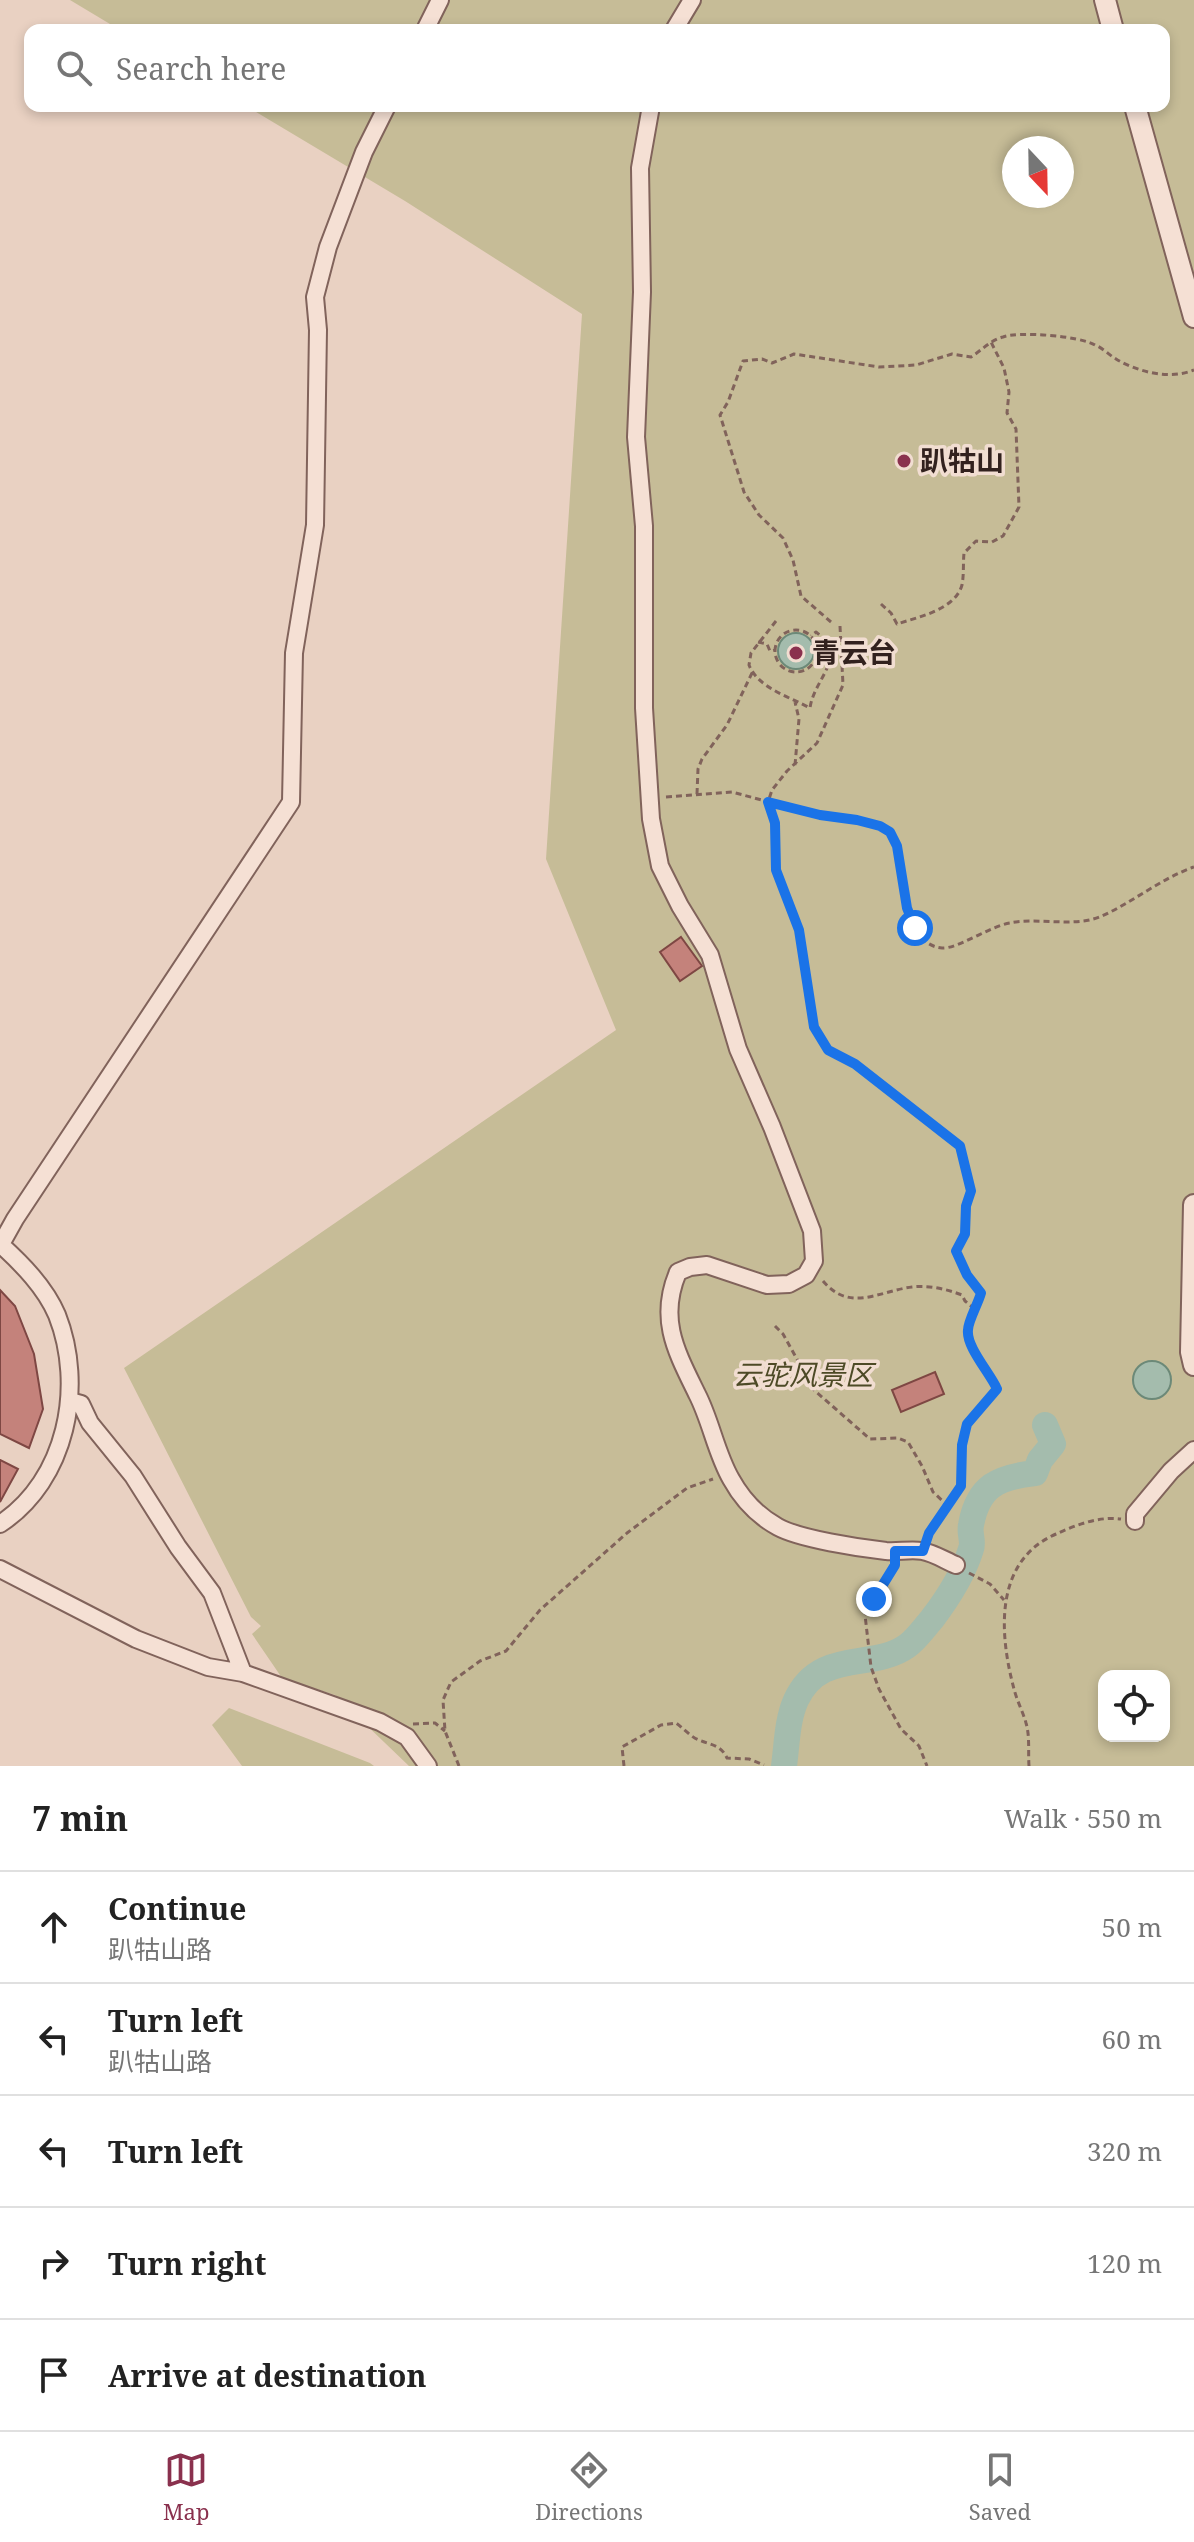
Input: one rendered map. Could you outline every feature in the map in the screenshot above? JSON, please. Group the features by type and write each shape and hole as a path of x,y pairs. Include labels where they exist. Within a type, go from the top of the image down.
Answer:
{"street":[{"path":"428,24 440,0"},
{"path":"678,24 692,0"},
{"path":"1105,0 1111,24"},
{"path":"0,1524 32,1494 51,1466 64,1434 70,1401 69,1357 56,1314 33,1275 0,1244 291,802 294,653 315,525 318,330 315,297 328,247 353,179 384,112"},
{"path":"650,112 640,168 642,292 636,437 644,526 644,708 650,798 660,866 710,955 738,1049 812,1231 814,1261 806,1275 789,1284 767,1285 707,1265 678,1272 670,1290 671,1339 704,1408 732,1481 747,1502 780,1528 856,1546 923,1551 956,1565"},
{"path":"1137,112 1194,317"},
{"path":"1194,1205 1191,1352 1194,1365"},
{"path":"70,1401 81,1404 90,1423 133,1476 178,1547 212,1593 243,1673"},
{"path":"1135,1521 1135,1514 1171,1471 1194,1450"},
{"path":"0,1569 136,1639 208,1667 243,1673 380,1722 407,1737 428,1766"}],"path":[{"path":"831,622 801,596 790,550 783,538 751,504 737,473 720,415 743,361 762,359 772,363 794,354 879,367 916,365 952,354 971,357 991,342 1009,335 1070,337 1097,345 1120,362 1152,373 1183,374 1194,370"},
{"path":"881,604 897,624 941,608 961,586 964,553 976,541 992,542 1003,536 1019,507 1016,429 1007,413 1009,392 1004,368 991,342"},
{"path":"776,621 751,653 749,665 752,673 795,702 810,708 812,696 829,664 828,642 816,632 809,634 787,631 779,638 775,650 776,660 784,669 801,671 812,665 817,655 816,645 809,634 810,627"},
{"path":"840,626 843,685 817,743 772,790 768,802 775,823 776,870 799,930 810,1010 819,1038 828,1050 855,1064 960,1146 971,1191 966,1206 965,1234 956,1251 967,1275 981,1293 967,1326 968,1338 997,1389 967,1424 962,1445 961,1486 929,1533 923,1551"},
{"path":"758,642 767,644 770,651 775,650"},
{"path":"697,794 698,769 702,759 727,725 752,673"},
{"path":"795,702 799,719 795,765"},
{"path":"650,798 732,792 820,815 880,826 890,832 897,846 907,908 915,928 923,940 945,948 1011,922 1099,918 1194,867"},
{"path":"823,1281 831,1291 851,1297 873,1297 911,1287 937,1287 962,1295 971,1306 978,1305"},
{"path":"775,1326 783,1334 814,1390 870,1439 898,1438 908,1442 933,1492 947,1505"},
{"path":"459,1766 445,1731 443,1700 451,1682 480,1661 506,1651 540,1610 597,1559 687,1488 711,1478 732,1481"},
{"path":"1029,1766 1027,1726 1013,1689 1005,1640 1004,1600 1021,1562 1050,1536 1073,1526 1101,1520 1116,1518 1135,1521"},
{"path":"895,1551 895,1565 865,1615 871,1667 901,1729 919,1746 927,1766"},
{"path":"971,1574 990,1584 1004,1600"},
{"path":"397,1732 423,1722 435,1723 445,1731"},
{"path":"624,1766 622,1747 661,1725 676,1723 697,1740 710,1741 723,1750 727,1758 749,1759 764,1765"}],"green space":[{"name":"云驼风景区","path":"70,0 1194,0 1194,1766 409,1766 335,1695 282,1678 252,1634 261,1626 251,1617 124,1368 616,1030 546,859 582,314 405,201 256,112 1170,112 1170,24 110,24"},
{"path":"229,1708 374,1766 242,1766 212,1725"}],"shaded area":[{"name":"青云台","path":"796,633 809,638 814,651 809,664 796,669 783,664 778,651 783,638"},
{"path":"1152,1361 1165,1367 1171,1380 1165,1393 1152,1399 1139,1393 1133,1380 1139,1367"}],"building":[{"path":"681,937 702,966 680,981 660,952"},
{"path":"0,1290 15,1306 34,1354 43,1409 29,1448 0,1434"},
{"path":"935,1372 944,1394 901,1412 892,1390"},
{"path":"0,1460 18,1469 0,1502"}],"waterway":[{"path":"784,1766 791,1716 806,1684 832,1667 893,1653 917,1637 944,1603 964,1568 972,1546 971,1525 979,1501 1000,1481 1035,1473 1040,1460 1053,1444 1045,1425"}],"place":[{"name":"趴牯山","path":"904,461"},
{"name":"青云台","path":"796,653"}],"route":[{"path":"874,1599 895,1565 895,1551 923,1551 929,1533 961,1486 962,1445 967,1424 997,1389 968,1338 967,1326 974,1317 981,1293 967,1275 956,1251 965,1234 970,1178 960,1146 855,1064 828,1050 819,1038 810,1010 799,930 776,870 775,823 768,802 842,820 857,820 890,832 897,846 907,908 915,928"}]}
